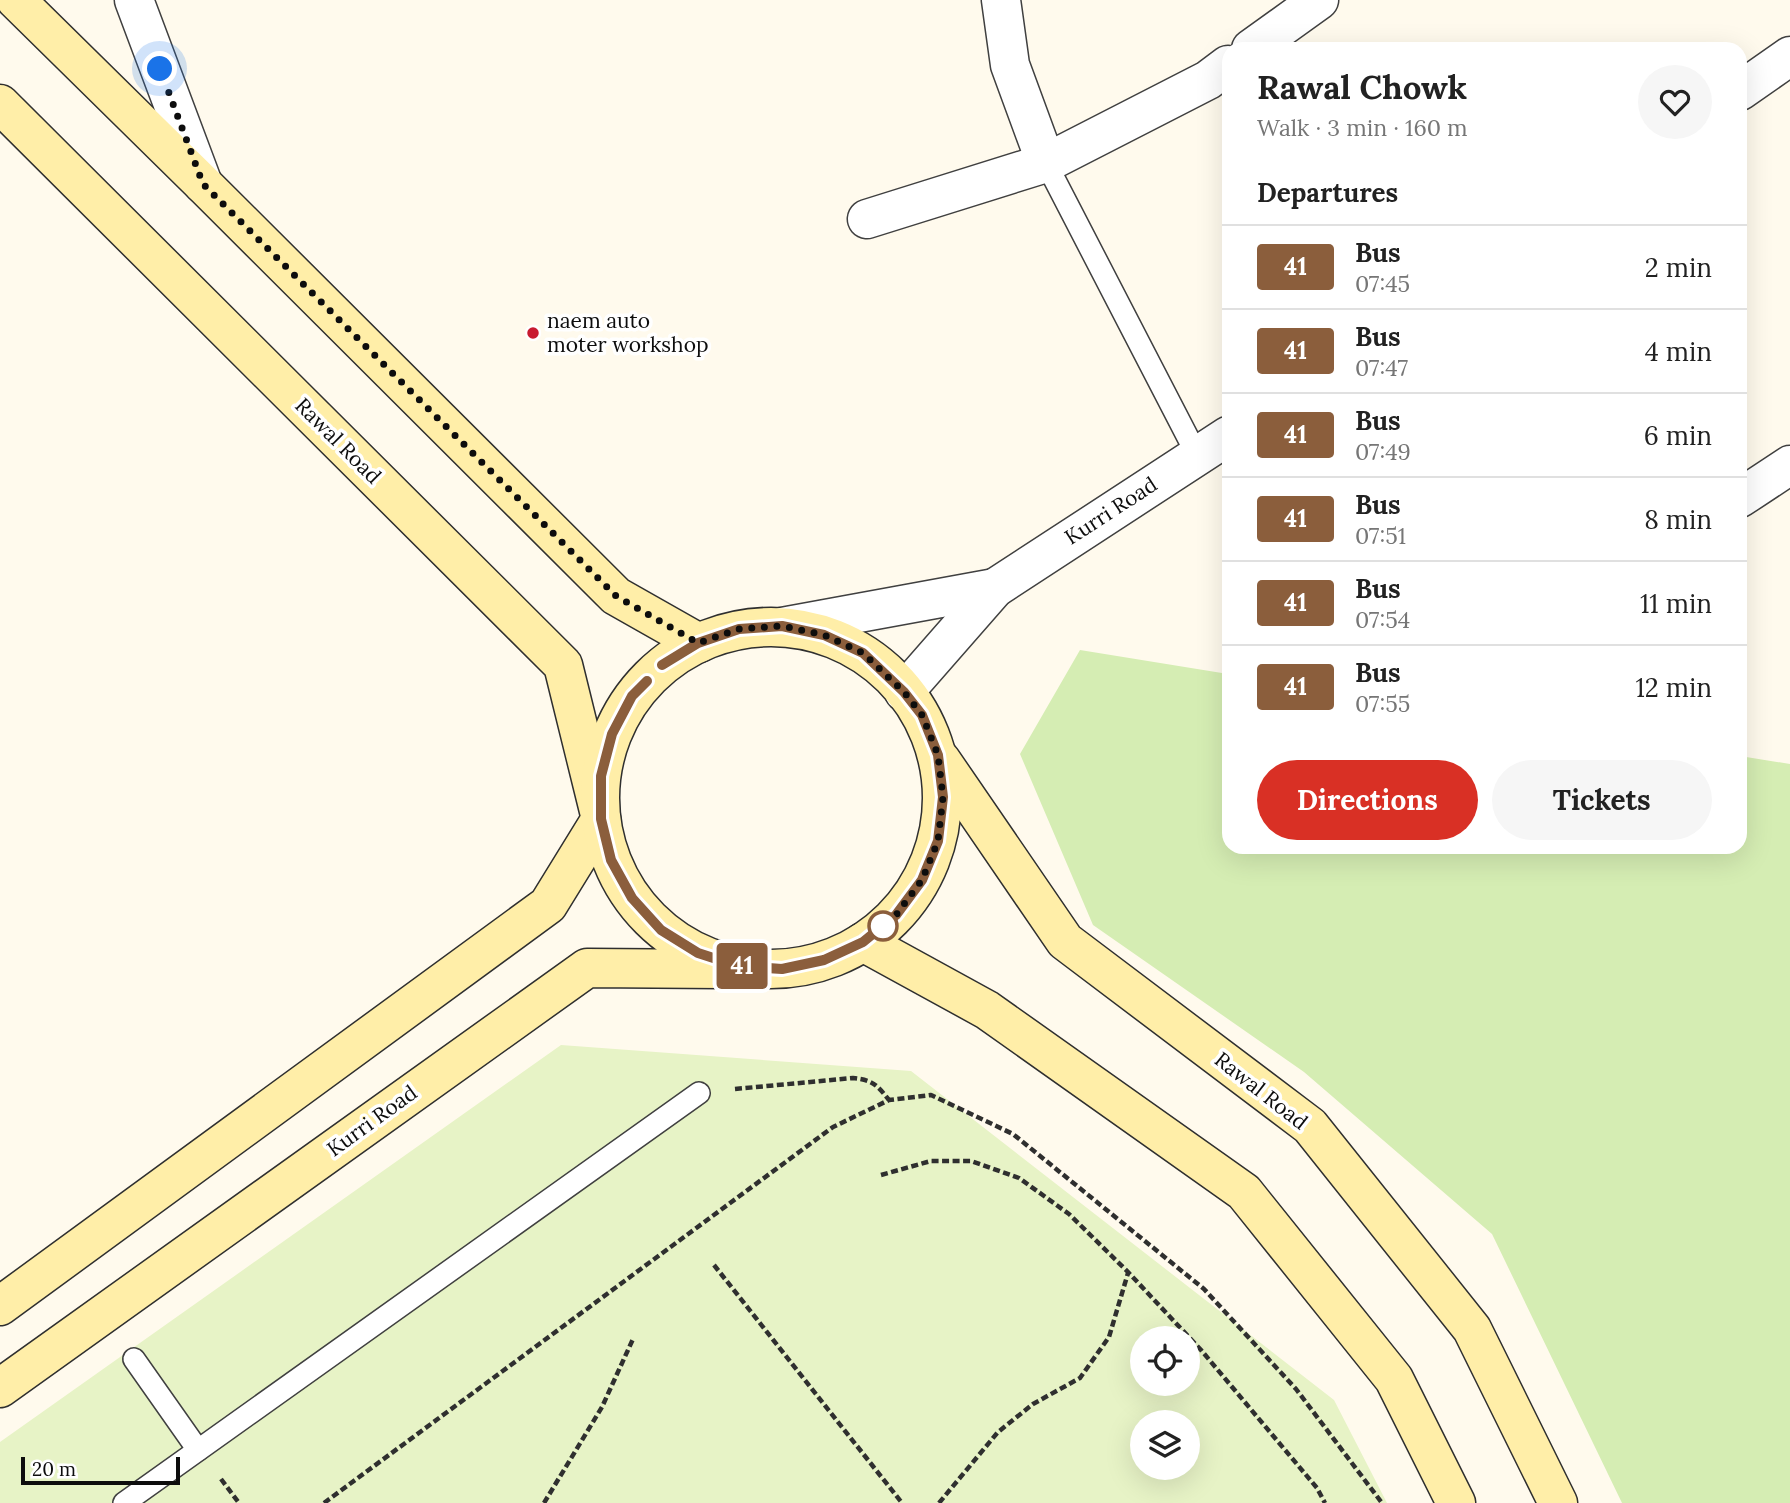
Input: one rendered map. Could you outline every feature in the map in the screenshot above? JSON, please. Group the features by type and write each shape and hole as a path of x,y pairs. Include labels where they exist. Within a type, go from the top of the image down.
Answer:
{"main road":[{"path":"16,0 616,596 698,643"},
{"name":"Rawal Road","path":"0,104 563,665 601,819"},
{"path":"782,626 824,635 863,653 904,692 922,715 938,755 943,797 938,841 922,880 896,915 863,942 824,960 782,969 738,966 698,953 661,930 632,898 616,870 601,819 601,776 612,734 632,696 662,665 698,643 739,629 782,626"},
{"name":"Rawal Road","path":"938,755 1065,941 1310,1126 1472,1329 1558,1503"},
{"path":"0,1306 548,905 601,819"},
{"path":"863,942 987,1010 1244,1192 1394,1379 1456,1503"},
{"name":"Kurri Road","path":"0,1388 587,968 782,969"}],"street":[{"path":"134,0 203,184"},
{"path":"1001,0 1010,65 1046,163"},
{"path":"1261,42 1319,0"},
{"path":"1747,85 1789,58"},
{"path":"867,219 1046,163 1208,80 1222,70"},
{"name":"Kurri Road","path":"995,588 1213,445"},
{"path":"1747,493 1790,465"},
{"path":"782,626 995,588"},
{"path":"904,692 995,588"}],"lane":[{"path":"1046,163 1213,445"},
{"path":"124,1503 699,1093"},
{"path":"134,1359 198,1450"}],"path":[{"path":"699,1093 853,1078 866,1079 876,1085 889,1100"},
{"path":"324,1503 833,1127 889,1100 931,1095 1013,1134 1204,1289 1296,1390 1381,1503"},
{"path":"881,1175 931,1161 971,1161 1019,1178 1069,1214 1202,1350 1317,1488 1325,1503"},
{"path":"714,1265 902,1503"},
{"path":"939,1503 998,1432 1033,1404 1080,1378 1109,1337 1128,1272"},
{"path":"544,1503 602,1407 633,1339"}],"green space":[{"path":"1080,650 1222,673 1222,854 1747,854 1747,757 1790,764 1790,1503 1622,1503 1492,1234 1304,1072 1093,925 1020,754"},
{"path":"561,1045 911,1071 1334,1400 1387,1503 0,1503 0,1442"}],"bus line":[{"name":"41","path":"647,681 632,696 612,734 601,776 601,819 611,860 632,898 661,930 698,953 738,966 782,969 824,960 863,942 896,915 922,880 938,841 943,797 938,755 922,715 904,692 863,653 824,635 782,626 739,629 698,643 662,665"}],"place":[{"name":"naem auto moter workshop","path":"533,333"}],"route":[{"path":"160,69 203,184 616,596 698,643 739,629 782,626 824,635 863,653 904,692 922,715 938,755 943,797 938,841 922,880 896,915 880,928 883,926"}]}
